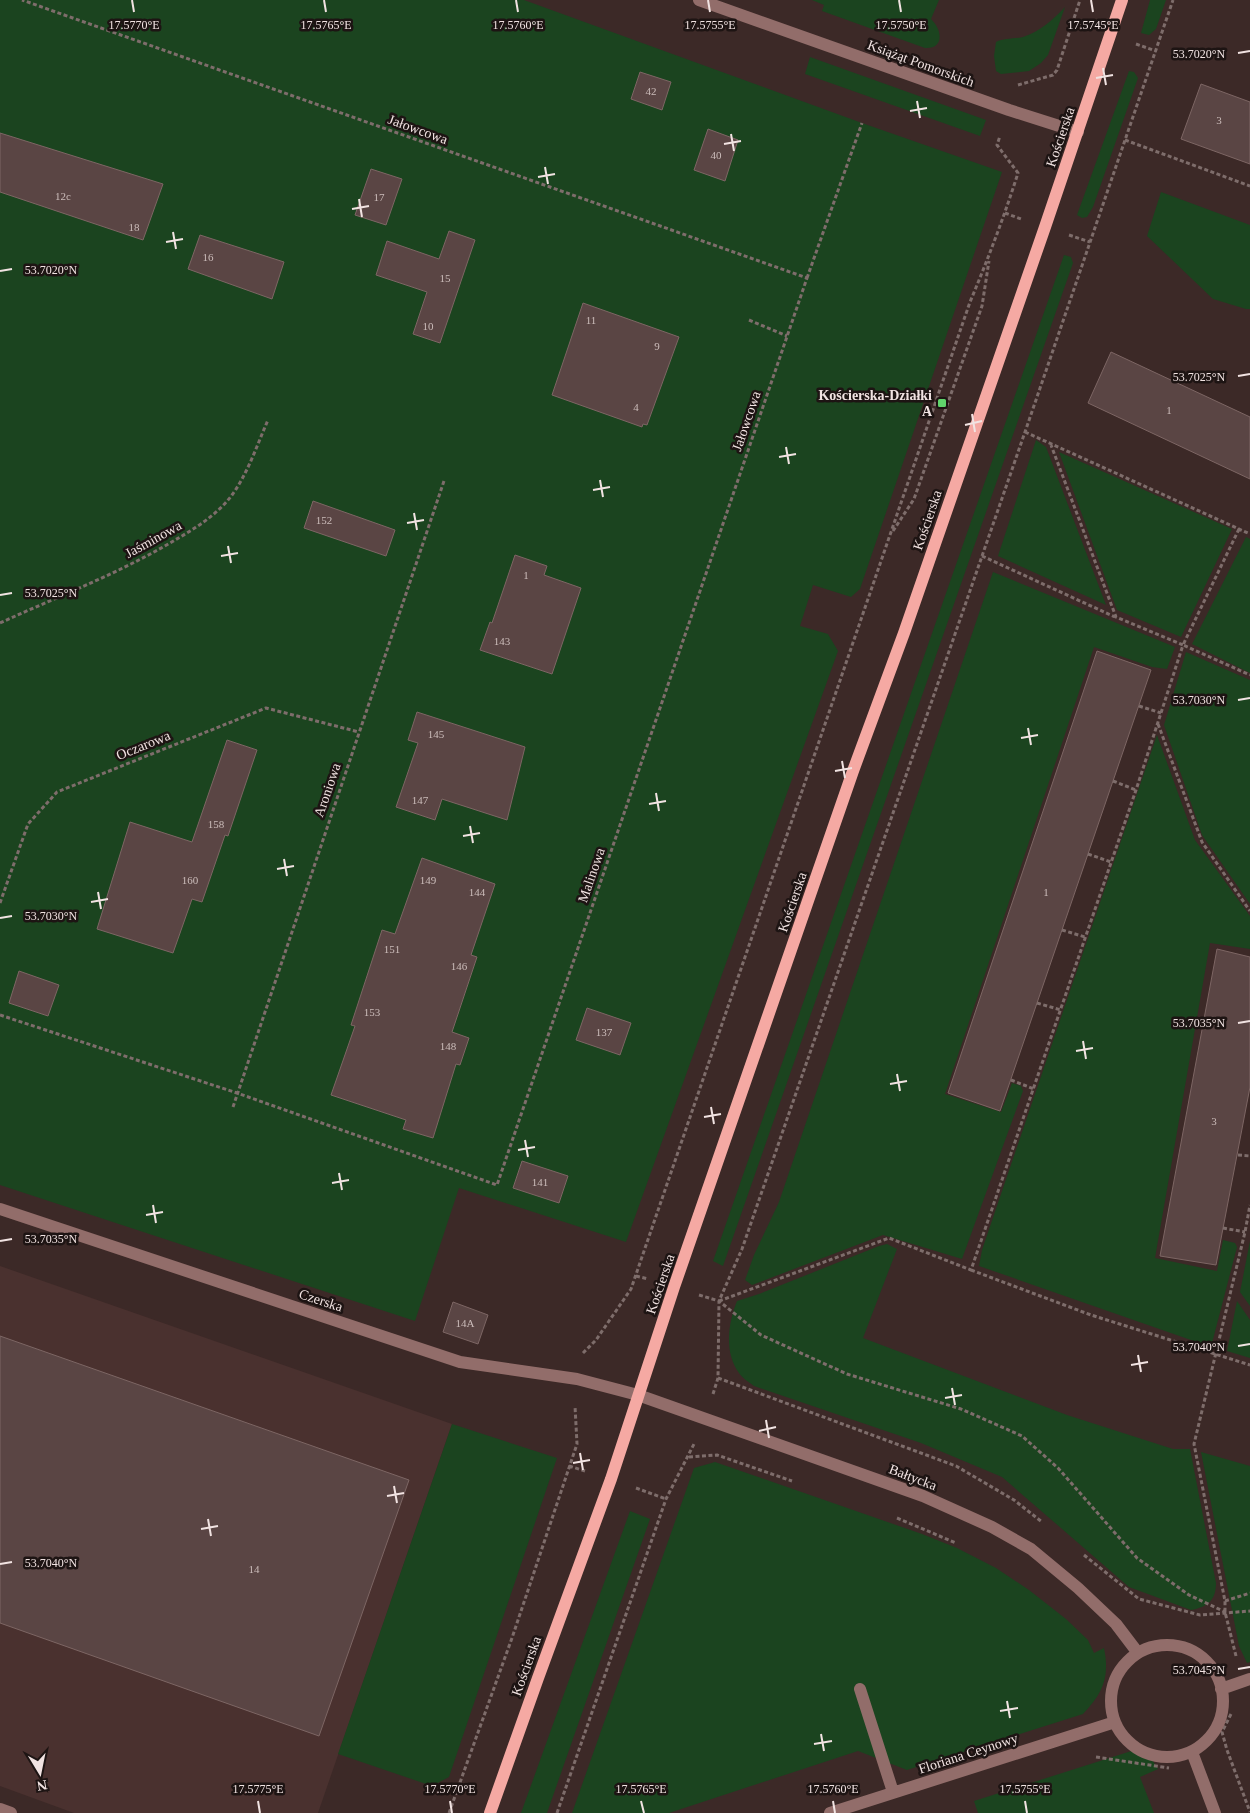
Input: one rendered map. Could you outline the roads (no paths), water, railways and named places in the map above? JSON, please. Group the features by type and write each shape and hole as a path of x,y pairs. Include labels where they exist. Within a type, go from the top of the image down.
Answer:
{"main road":[{"name":"Kościerska","path":"490,1813 611,1479 638,1395 853,771 907,624 1122,0"}],"street":[{"name":"Książąt Pomorskich","path":"699,0 1008,110 1078,132"},
{"name":"Czerska","path":"0,1209 460,1362 577,1378 638,1395"},
{"name":"Bałtycka","path":"638,1395 923,1496 992,1526 1031,1549 1078,1588 1116,1624 1138,1653"},
{"path":"1171,1646 1189,1650 1204,1658 1215,1672 1221,1689 1223,1707 1218,1725 1208,1741 1194,1756 1156,1756 1139,1750 1124,1738 1115,1722 1111,1703 1114,1684 1123,1666 1138,1653 1154,1647 1171,1646"},
{"path":"1221,1689 1250,1680"},
{"path":"860,1689 893,1792"},
{"name":"Floriana Ceynowy","path":"830,1813 1115,1722"},
{"path":"1194,1756 1215,1813"},
{"path":"0,1809 11,1813"}],"place":[{"name":"Kościerska-Działki A","path":"942,403"}]}
